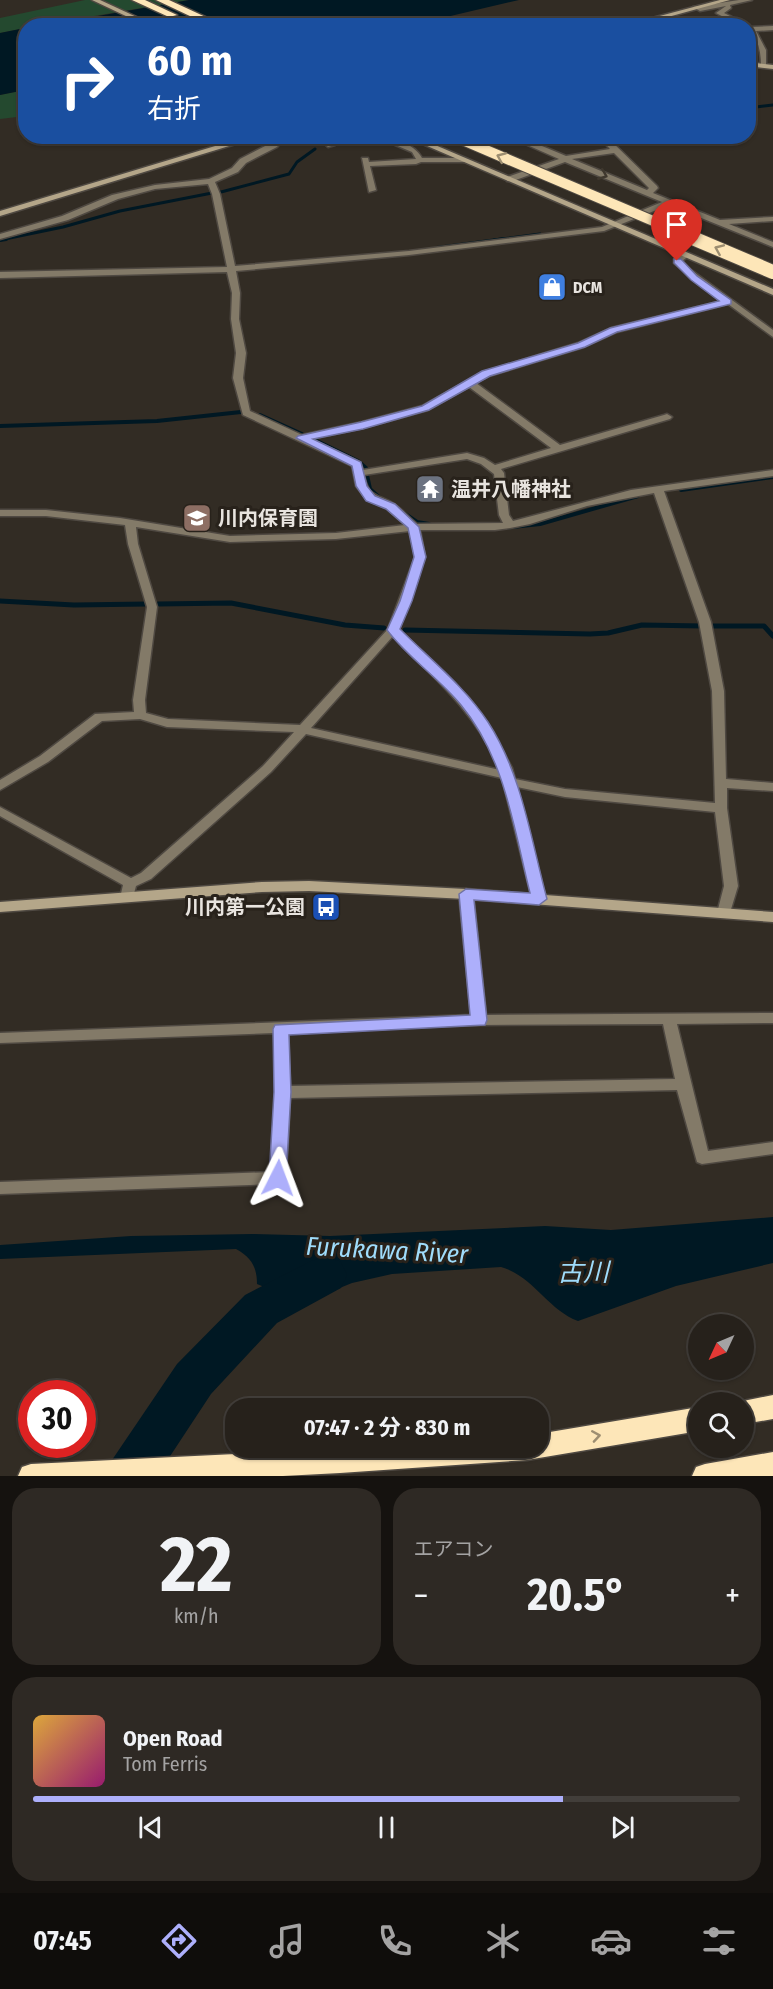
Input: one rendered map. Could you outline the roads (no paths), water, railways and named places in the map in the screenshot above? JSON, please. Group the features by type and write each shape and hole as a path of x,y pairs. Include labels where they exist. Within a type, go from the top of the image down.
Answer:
{"highway":[{"path":"137,0 178,18"},
{"path":"161,0 202,18"},
{"path":"472,144 773,272"},
{"path":"500,144 773,259"},
{"path":"754,1410 773,1407"},
{"path":"549,1444 688,1421"},
{"path":"39,1475 222,1468 374,1458"},
{"path":"705,1476 773,1464"}],"street":[{"path":"95,0 135,18"},
{"path":"655,18 727,0"},
{"path":"696,7 700,9 749,0"},
{"path":"729,18 718,13 736,4"},
{"path":"756,27 773,28"},
{"path":"756,39 765,55 764,66"},
{"path":"756,65 773,67"},
{"path":"0,213 231,144"},
{"path":"0,235 65,218 114,197 155,187 211,181 235,170 243,161 275,144"},
{"path":"397,144 415,151 420,160"},
{"path":"426,144 773,292"},
{"path":"529,144 773,245"},
{"path":"608,144 654,188 648,193"},
{"path":"510,179 564,159 615,151"},
{"path":"361,188 372,189 366,162 464,160"},
{"path":"358,177 369,177"},
{"path":"130,883 146,876 267,769 393,630 406,601 420,557 414,527 390,507 370,498 361,486 357,464 246,412 238,378 241,353 232,269 216,194 211,181"},
{"path":"0,275 232,269 409,253 590,231 615,225 669,202"},
{"path":"718,222 773,219"},
{"path":"686,255 677,261 694,278 761,323 773,334"},
{"path":"302,438 363,425 425,408 486,374 581,345 614,330 727,302"},
{"path":"761,323 773,322"},
{"path":"470,383 559,449"},
{"path":"494,468 667,417"},
{"path":"360,473 467,456 489,464 499,473 504,515 510,525"},
{"path":"0,513 46,513 130,523 230,539 336,536 414,527 510,525 631,493 773,473"},
{"path":"658,489 705,622 718,691 721,808 731,886 724,913"},
{"path":"130,523 133,544 152,607 139,700 140,715"},
{"path":"393,630 465,701 482,724 508,778 539,899"},
{"path":"0,786 44,759 99,717 140,715 167,723 301,729 498,774 565,793 721,808"},
{"path":"720,783 773,787"},
{"path":"0,811 130,883"},
{"path":"128,898 130,883"},
{"path":"0,907 297,886 466,894 773,917"},
{"path":"466,894 479,1020"},
{"path":"669,1018 702,1158 773,1148"},
{"path":"0,1038 479,1020 773,1018"},
{"path":"0,1188 278,1178 283,1092 281,1029"},
{"path":"283,1092 683,1084"}],"water":[{"path":"189,0 519,0 442,18 87,18"},
{"path":"18,29 18,91 0,95 0,33"},
{"name":"古川","path":"773,1217 773,1263 676,1286 578,1321 558,1309 532,1285 512,1271 501,1267 392,1274 352,1283 303,1303 257,1284 256,1272 252,1263 246,1255 236,1249 0,1259 0,1245 131,1236 252,1234 330,1236 545,1226 611,1230"}],"waterway":[{"path":"756,107 773,105"},
{"path":"221,192 289,174 297,162 315,149"},
{"path":"6,239 0,240 63,227 120,211 212,193"},
{"path":"494,240 540,234"},
{"path":"437,248 505,239"},
{"path":"0,426 157,421 241,412"},
{"path":"260,415 302,434"},
{"path":"311,438 358,461 366,468"},
{"path":"367,475 370,489 380,498"},
{"path":"681,490 773,477"},
{"path":"503,528 540,524 638,496"},
{"path":"388,502 417,522 429,524"},
{"path":"0,601 74,605 147,604"},
{"path":"158,604 231,603 345,625 384,628"},
{"path":"405,630 590,634 608,633 642,625 703,626"},
{"path":"711,626 764,626 773,636"},
{"name":"Furukawa River","path":"129,1476 194,1379 261,1309 325,1275"}],"place":[{"name":"DCM","path":"552,287"},
{"name":"温井八幡神社","path":"430,489"},
{"name":"川内保育園","path":"197,518"},
{"name":"川内第一公園","path":"326,907"}]}
